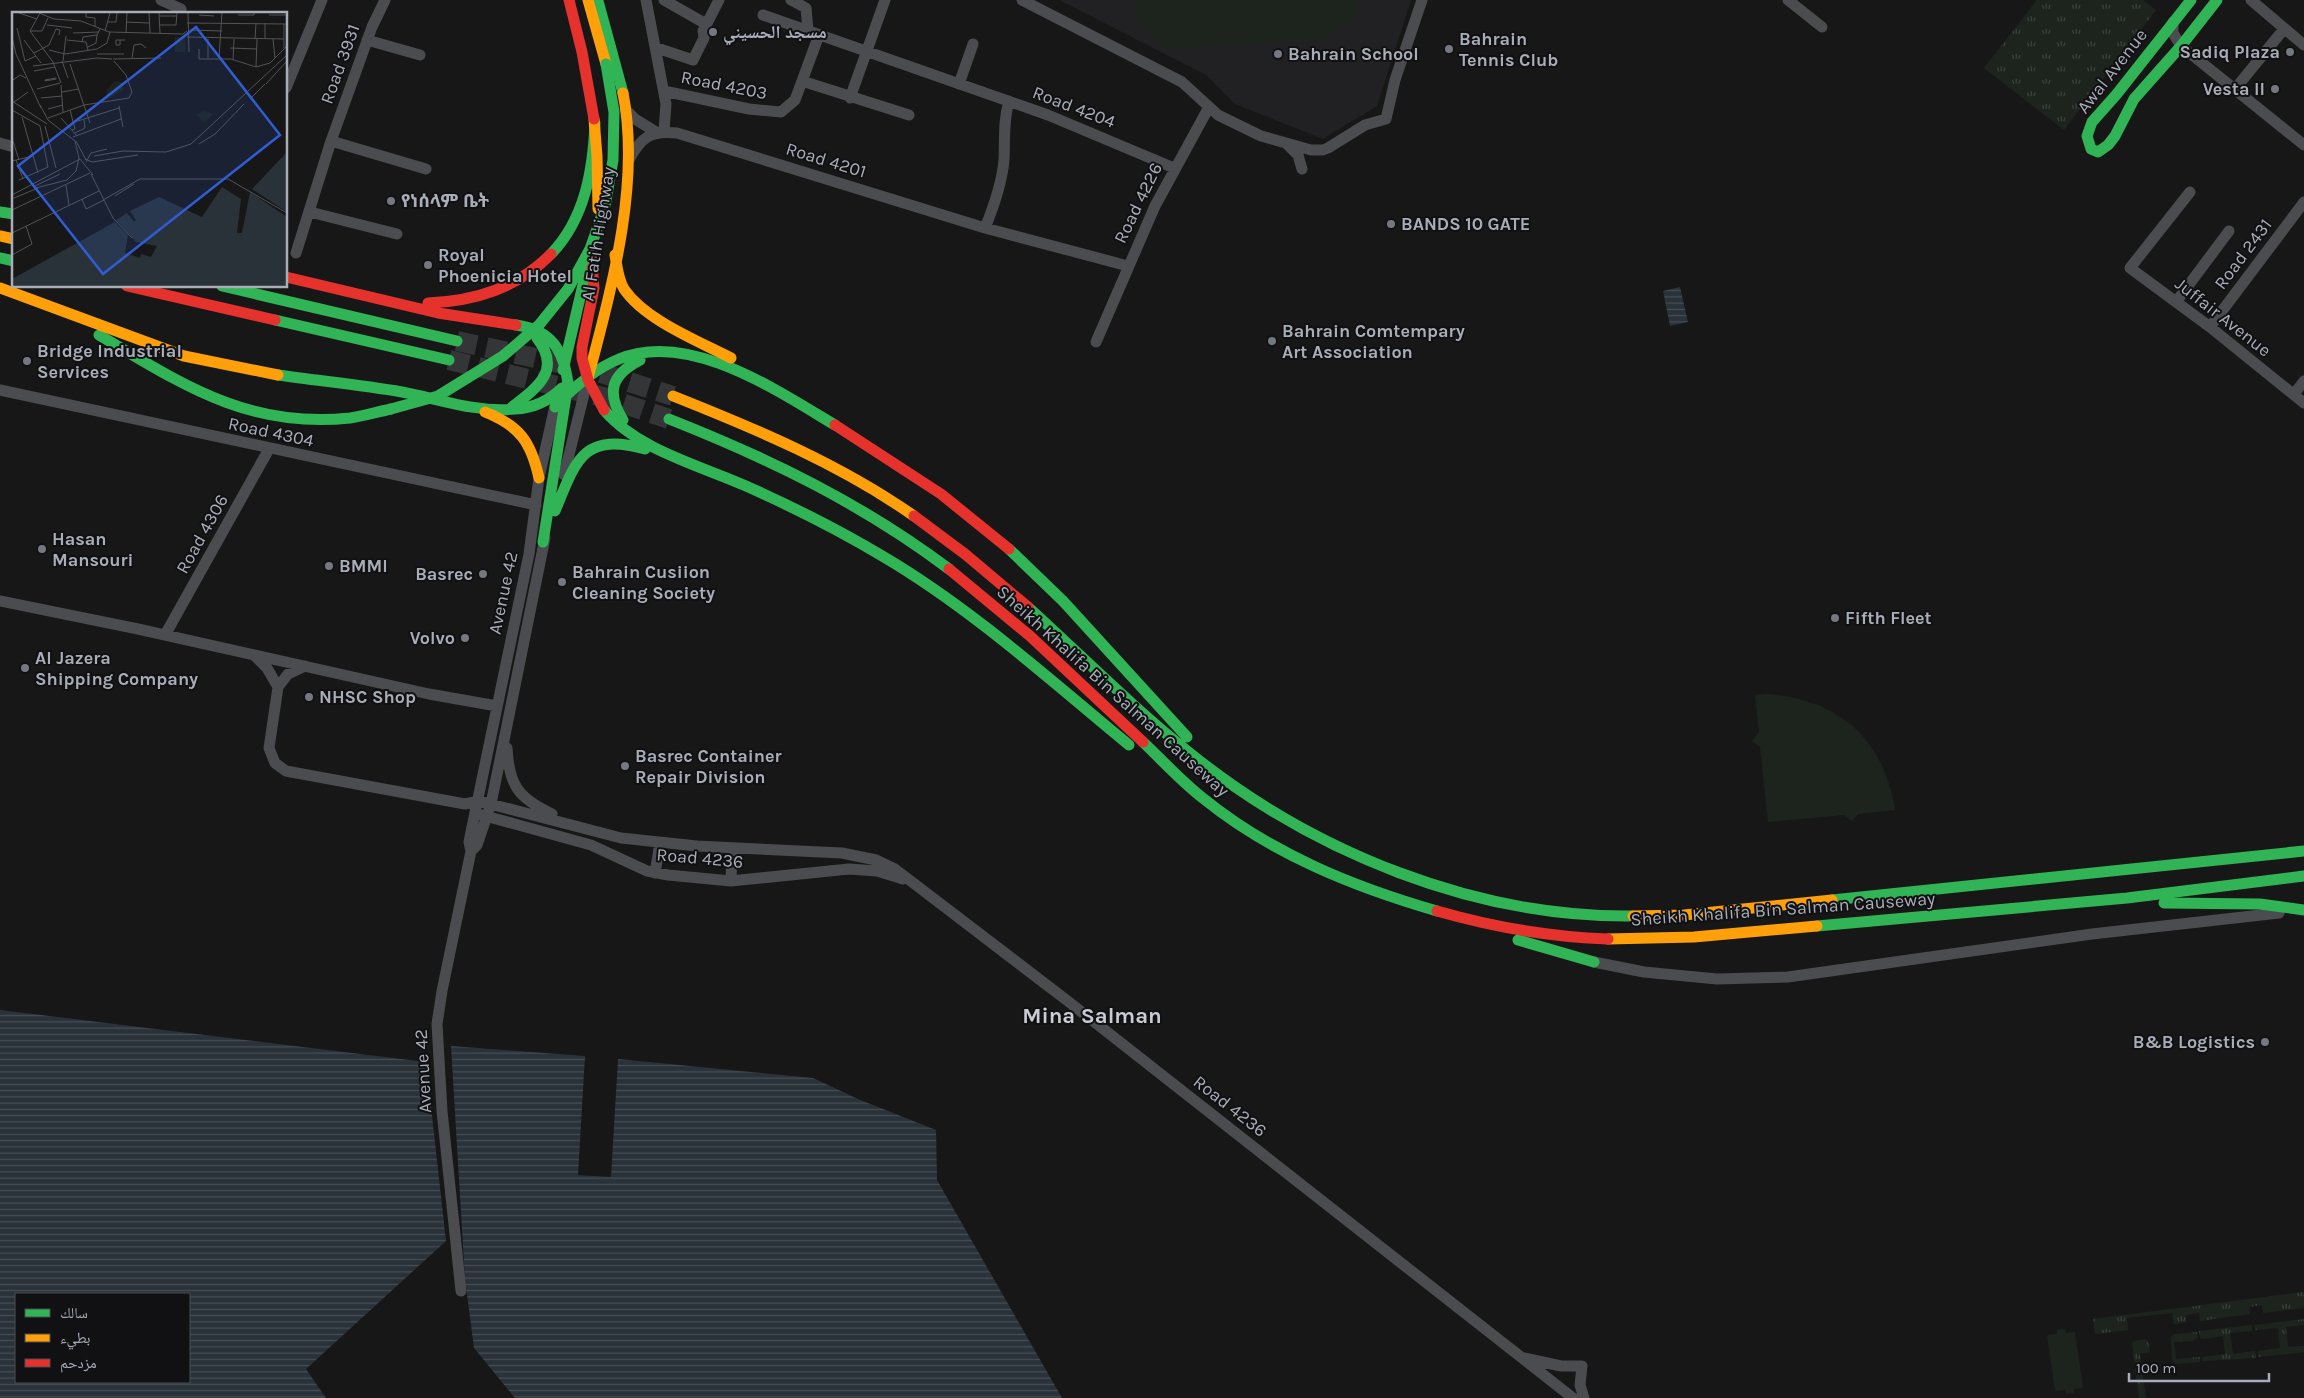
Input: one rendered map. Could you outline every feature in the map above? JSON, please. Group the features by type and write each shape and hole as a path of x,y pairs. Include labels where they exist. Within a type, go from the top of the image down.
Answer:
{"main road":[{"name":"Al Fatih Highway","path":"543,542 563,394 565,362 591,252 598,211 599,179 595,123 586,64 569,0"},
{"path":"0,288 63,315 186,385 228,405 275,416 348,418 391,410 435,397 490,367 527,337 576,277 599,229 611,185 615,148 615,115 606,64 588,0"},
{"name":"Al Fatih Highway","path":"588,378 615,256 623,208 627,164 625,109 616,65 598,0"},
{"name":"Awal Avenue","path":"2191,0 2116,95 2092,122 2087,136 2087,142 2091,149 2098,152 2108,145 2115,136 2134,98 2181,46 2217,0"},
{"path":"376,299 437,303 468,301 510,286 547,259 573,224 582,205 592,164 595,123"},
{"path":"591,252 595,264 582,347 584,363 593,390 607,413 621,426 690,463 796,508 850,537 924,583 997,637 1164,774 1205,800"},
{"path":"615,256 624,289 636,302 652,314 763,377 790,399"},
{"path":"288,277 454,317 525,326 543,333 552,341 565,362 568,380"},
{"path":"0,288 32,298 163,349 207,362 254,371 390,390 497,410 542,403 563,394 601,368 622,358 642,353 663,351 688,354 731,368 790,399 888,456 936,490 1006,546 1095,634 1189,738 1237,778 1251,798"},
{"path":"136,288 449,360"},
{"path":"231,288 457,341"},
{"path":"508,409 537,387 546,375 548,367 546,349 525,326"},
{"path":"642,438 622,419 612,398 612,391 616,378 627,367 663,351"},
{"path":"563,394 568,380 595,352"},
{"name":"Sheikh Khalifa Bin Salman Causeway","path":"673,396 776,438 829,464 936,531 973,559 1055,630 1176,742 1251,798 1324,840 1369,861 1416,879 1470,895 1534,909 1592,915 1704,913 2304,851"},
{"path":"460,404 502,418 512,425 528,443 540,478"},
{"name":"Sheikh Khalifa Bin Salman Causeway","path":"669,419 769,460 876,520 923,550 961,578 1038,645 1205,800 1264,838 1358,885 1410,905 1478,922 1542,934 1642,939 1694,937 2127,898 2304,876"},
{"path":"555,511 576,464 583,455 597,445 620,441 690,463"},
{"path":"2127,898 2154,903 2260,904 2304,910"},
{"path":"1478,922 1527,944 1594,962"}],"street":[{"path":"161,0 182,7"},
{"path":"288,83 322,0"},
{"name":"Road 3931","path":"296,253 367,40 385,0"},
{"path":"627,164 642,141 660,132 666,104 657,48 646,0"},
{"path":"664,0 706,24"},
{"path":"657,48 693,60 704,38 703,31 706,24 719,0"},
{"path":"791,0 806,8 813,33"},
{"path":"850,98 885,0"},
{"path":"1022,0 1182,82 1218,115 1249,131 1310,150 1328,148 1364,125 1386,119 1395,80 1422,0"},
{"path":"1788,0 1822,27"},
{"path":"2251,0 2304,45"},
{"name":"Road 4204","path":"763,15 1092,132 1174,168"},
{"path":"2173,22 2172,33 2181,46 2304,145"},
{"path":"2235,89 2284,29"},
{"name":"Road 4203","path":"664,91 749,109 781,112 794,100 802,81 813,33"},
{"path":"2191,33 2194,48 2207,66"},
{"path":"367,40 420,55"},
{"path":"959,84 973,44"},
{"path":"802,81 850,98 909,115"},
{"path":"985,228 1000,182 1003,162 1005,114 1009,102"},
{"name":"Road 4226","path":"985,228 1128,266 1174,168 1209,107"},
{"name":"Road 4201","path":"625,109 635,119 660,132 710,142 985,228"},
{"path":"332,141 426,169"},
{"path":"1286,143 1298,155 1302,169"},
{"name":"Juffair Avenue","path":"2190,192 2130,268 2210,327 2304,403"},
{"name":"Road 2431","path":"2210,327 2304,202"},
{"path":"310,212 397,234"},
{"path":"2176,302 2229,231"},
{"path":"1096,342 1128,266"},
{"name":"Al Fatih Highway","path":"578,413 588,378"},
{"path":"2294,394 2304,381"},
{"name":"Road 4304","path":"0,390 536,505"},
{"name":"Avenue 42","path":"461,1291 442,1111 437,1024 440,998 471,851 469,842 529,554 540,478 555,407 563,394"},
{"name":"Avenue 42","path":"471,851 477,845 491,804 543,542 555,511 578,413"},
{"name":"Road 4306","path":"165,635 269,449"},
{"path":"0,601 253,654 429,694 497,706"},
{"path":"517,607 530,610"},
{"path":"253,654 267,668 278,686"},
{"path":"305,666 288,674 278,686 269,748 275,763 286,771 465,804 479,801 491,804"},
{"path":"506,732 508,763 515,788 535,806 574,824"},
{"path":"465,804 476,813 488,816"},
{"name":"Road 4236","path":"491,804 622,838 660,844 816,851 860,857 885,864 917,884 1573,1398"},
{"name":"Road 4236","path":"488,816 591,846 655,873 731,881 849,869 877,871 917,884"},
{"path":"655,873 660,844"},
{"path":"731,881 732,848"},
{"path":"1594,962 1644,972 1717,979 1788,977 2092,934 2304,910"},
{"name":"Road 4236","path":"1520,1357 1561,1366 1582,1366 1580,1385 1584,1398"}],"shaded area":[{"name":"Bahrain School","path":"1059,0 1411,0 1377,106 1323,139 1235,104 1206,75"},
{"path":"1680,287 1688,322 1670,326 1663,291"},
{"path":"0,1010 426,1062 446,1241 306,1369 326,1398 0,1398"},
{"path":"451,1046 585,1056 578,1175 611,1177 618,1059 813,1078 858,1099 936,1130 937,1180 1062,1398 515,1398 474,1348 465,1279"}],"green space":[{"path":"1135,0 1358,0 1357,17 1321,40 1167,49 1140,25"},
{"path":"2037,0 2143,0 2156,10 2064,130 1984,68"},
{"path":"1765,694 1791,697 1815,704 1835,713 1853,726 1868,743 1880,762 1889,785 1895,810 1858,814 1852,821 1844,815 1768,822 1760,747 1752,741 1759,732 1755,695"},
{"path":"2304,1292 2304,1308 2263,1313 2262,1305 2249,1307 2250,1314 2200,1321 2199,1313 2186,1315 2187,1322 2174,1324 2172,1313 2127,1318 2128,1330 2095,1334 2093,1319"},
{"path":"2304,1319 2304,1325 2286,1327 2288,1347 2304,1346 2304,1352 2258,1357 2258,1351 2280,1348 2278,1328 2255,1330 2254,1325"},
{"path":"2252,1325 2252,1331 2230,1333 2233,1354 2255,1351 2256,1358 2203,1361 2202,1357 2225,1354 2223,1336 2204,1339 2200,1338 2199,1331"},
{"path":"2065,1329 2066,1333 2075,1332 2083,1388 2074,1389 2074,1393 2066,1394 2065,1390 2055,1391 2047,1335 2057,1334 2057,1330"},
{"path":"2197,1332 2198,1338 2194,1339 2194,1341 2174,1342 2176,1359 2200,1357 2200,1362 2175,1364 2172,1360 2171,1337 2175,1334"},
{"path":"2145,1339 2148,1341 2150,1352 2140,1354 2146,1398 2139,1398 2132,1343"}],"tunnel":[{"path":"457,341 563,364"},
{"path":"449,360 607,398 669,419"},
{"path":"601,373 673,396"}],"traffic: fast":[{"path":"2191,0 2116,95 2092,122 2087,136 2091,149 2098,152 2108,145 2115,136 2134,99 2181,46 2217,0"},
{"path":"598,1 623,93"},
{"path":"391,409 438,396 503,356 539,325 568,289 590,249 605,206 613,160 614,112 606,64"},
{"path":"551,254 563,240 572,225 585,193 592,158 595,123"},
{"path":"0,212 12,214"},
{"path":"0,258 12,261"},
{"path":"563,370 589,259"},
{"path":"231,288 457,341"},
{"path":"275,320 449,360"},
{"path":"516,325 539,332 554,344 563,362 568,384 543,542"},
{"path":"99,335 188,386 217,399 279,417 313,420 350,418 391,409"},
{"path":"512,407 538,385 547,369 544,349 537,338"},
{"path":"555,407 584,380 610,363 646,352 674,352 703,358 731,368 759,381 835,425"},
{"path":"623,420 614,401 614,385 617,378 623,372 640,360"},
{"path":"278,375 402,392 458,405 501,410 534,405 552,397 562,388"},
{"path":"604,410 618,424 651,446 746,486 833,528 917,577 1010,646 1129,745"},
{"path":"669,419 743,450 814,484 882,523 949,569"},
{"path":"555,511 569,477 576,464 585,454 595,448 608,444 645,449"},
{"path":"1009,549 1063,601 1187,737"},
{"path":"1028,607 1128,700 1191,754 1239,789 1289,821 1343,849 1398,872 1456,891 1514,905 1574,914 1633,916"},
{"path":"1143,742 1180,779 1230,819 1257,836 1315,867 1345,880 1437,911"},
{"path":"1832,900 2304,851"},
{"path":"1817,926 2127,898 2304,876"},
{"path":"2164,903 2260,904 2304,910"},
{"path":"1518,940 1594,962"}],"traffic: slow":[{"path":"588,0 606,64"},
{"path":"588,378 614,273 626,200 628,128 623,93"},
{"path":"594,119 598,209"},
{"path":"0,236 12,239"},
{"path":"615,255 622,285 633,300 658,320 673,329 731,358"},
{"path":"0,288 184,356 278,375"},
{"path":"673,396 797,449 857,480 914,516"},
{"path":"485,412 507,423 522,437 532,454 539,478"},
{"path":"1633,916 1684,915 1832,900"},
{"path":"1608,939 1694,937 1817,926"}],"traffic: jam":[{"path":"569,0 582,52 594,119"},
{"path":"591,252 594,288 582,347 582,358 588,380 604,410"},
{"path":"428,303 479,296 495,290 524,276 551,254"},
{"path":"288,277 438,313 516,325"},
{"path":"136,288 275,320"},
{"path":"835,425 941,494 1009,549"},
{"path":"914,516 965,554 1028,607"},
{"path":"949,569 1030,636 1143,742"},
{"path":"1437,911 1479,922 1522,930 1608,939"}],"place":[{"name":"مسجد الحسيني","path":"713,32"},
{"name":"Bahrain Tennis Club","path":"1449,49"},
{"name":"Sadiq Plaza","path":"2290,52"},
{"name":"Bahrain School","path":"1278,54"},
{"name":"Vesta II","path":"2275,89"},
{"name":"የነሰላም ቤት","path":"391,201"},
{"name":"BANDS 10 GATE","path":"1391,224"},
{"name":"Royal Phoenicia Hotel","path":"428,265"},
{"name":"Bahrain Comtempary Art Association","path":"1272,341"},
{"name":"Bridge Industrial Services","path":"27,361"},
{"name":"Hasan Mansouri","path":"42,549"},
{"name":"BMMI","path":"329,566"},
{"name":"Basrec","path":"483,574"},
{"name":"Bahrain Cusiion Cleaning Society","path":"562,582"},
{"name":"Fifth Fleet","path":"1835,618"},
{"name":"Volvo","path":"465,638"},
{"name":"Al Jazera Shipping Company","path":"25,668"},
{"name":"NHSC Shop","path":"309,697"},
{"name":"Basrec Container Repair Division","path":"625,766"},
{"name":"B&B Logistics","path":"2265,1042"}],"district":[{"name":"Mina Salman","path":"1092,1016"}]}
